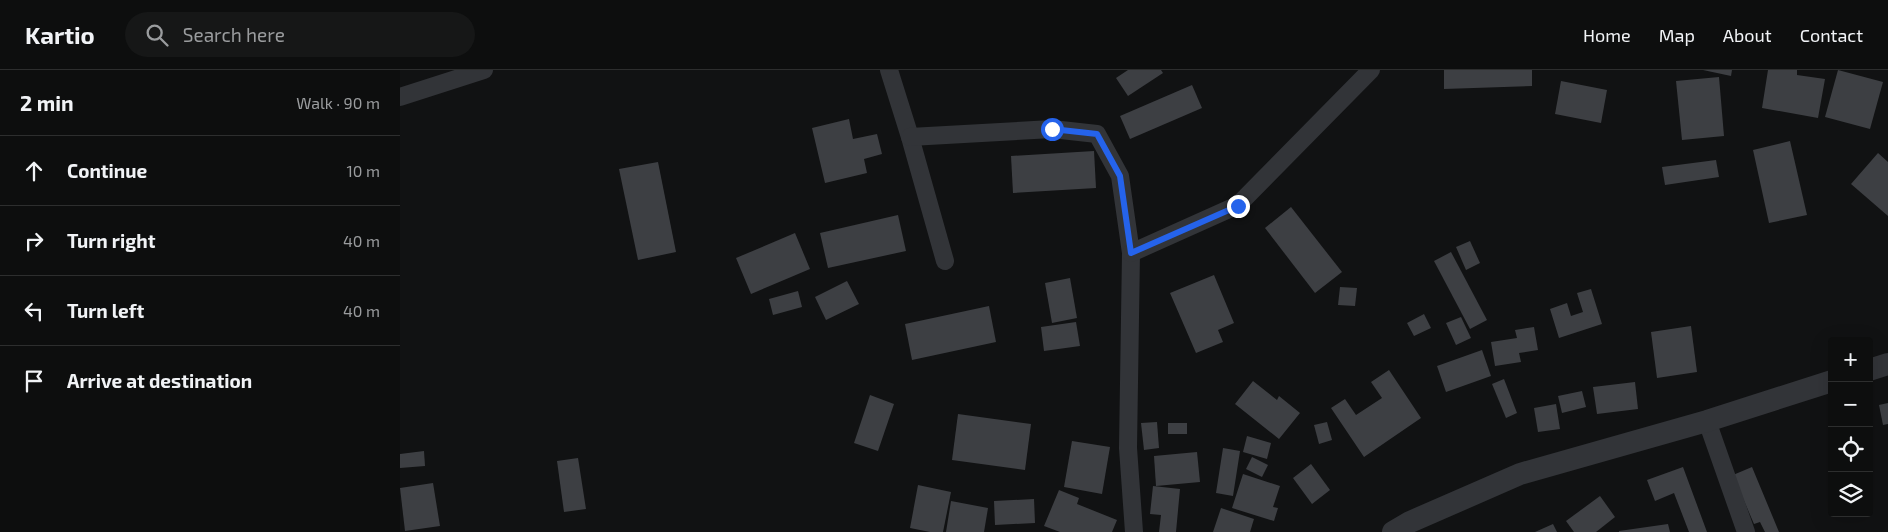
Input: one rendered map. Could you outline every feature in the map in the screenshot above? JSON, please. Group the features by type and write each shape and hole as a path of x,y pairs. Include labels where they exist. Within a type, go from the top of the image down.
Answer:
{"street":[{"path":"400,97 484,70"},
{"path":"890,70 944,261"},
{"path":"1131,253 1238,206 1371,70"},
{"path":"910,137 1052,129 1097,134 1120,176 1131,253 1128,448 1134,532"},
{"path":"1873,369 1888,364"},
{"path":"1393,532 1410,522 1520,474 1707,421 1828,383"},
{"path":"1707,421 1746,532"}],"building":[{"path":"1128,70 1161,70 1163,73 1128,96 1116,78"},
{"path":"1444,70 1532,70 1532,86 1444,89"},
{"path":"1703,70 1732,70 1731,76"},
{"path":"1768,70 1797,70 1797,75 1825,79 1818,118 1762,108"},
{"path":"1838,70 1883,82 1870,129 1825,117"},
{"path":"1719,77 1724,136 1682,140 1676,81"},
{"path":"1561,81 1607,90 1601,123 1555,114"},
{"path":"1192,85 1202,108 1130,139 1120,116"},
{"path":"849,119 853,139 877,134 882,154 864,159 867,173 825,183 812,128"},
{"path":"1790,141 1807,215 1769,223 1753,150"},
{"path":"1094,151 1096,188 1013,193 1011,156"},
{"path":"1878,153 1888,162 1888,216 1851,184"},
{"path":"1716,160 1719,177 1665,185 1662,167"},
{"path":"658,162 676,252 638,260 619,169"},
{"path":"1291,207 1342,272 1315,293 1265,228"},
{"path":"898,215 906,251 828,268 820,233"},
{"path":"795,233 810,269 751,294 736,258"},
{"path":"1470,241 1480,263 1466,270 1456,247"},
{"path":"1451,252 1487,320 1470,329 1434,261"},
{"path":"1214,275 1234,323 1218,330 1223,342 1196,353 1170,293"},
{"path":"1070,278 1077,318 1052,323 1045,283"},
{"path":"847,281 859,304 826,320 815,297"},
{"path":"1340,287 1357,288 1355,306 1338,305"},
{"path":"1591,289 1602,324 1559,338 1550,309 1567,303 1571,316 1583,312 1577,293"},
{"path":"798,291 802,307 773,315 769,299"},
{"path":"989,306 996,342 912,360 905,324"},
{"path":"1424,314 1431,328 1414,336 1407,323"},
{"path":"1461,317 1471,338 1456,345 1446,323"},
{"path":"1076,322 1080,346 1044,351 1041,327"},
{"path":"1691,326 1697,372 1657,378 1651,332"},
{"path":"1534,327 1538,350 1519,353 1521,362 1495,366 1491,342 1517,338 1515,330"},
{"path":"1482,350 1491,376 1446,392 1437,366"},
{"path":"1389,370 1421,418 1364,457 1331,408 1345,399 1356,415 1382,398 1371,382"},
{"path":"1504,379 1517,413 1506,418 1492,384"},
{"path":"1253,381 1277,400 1279,396 1300,413 1279,439 1235,404"},
{"path":"1635,382 1638,409 1597,414 1593,387"},
{"path":"1582,391 1586,407 1562,413 1558,396"},
{"path":"870,395 894,404 878,451 854,443"},
{"path":"1888,403 1888,424 1883,425 1879,405"},
{"path":"1556,404 1560,429 1538,432 1534,408"},
{"path":"958,414 1031,424 1025,470 952,460"},
{"path":"1157,422 1159,448 1144,450 1141,423"},
{"path":"1327,422 1332,440 1319,444 1314,425"},
{"path":"1168,423 1187,423 1187,434 1168,434"},
{"path":"1247,436 1271,443 1267,459 1243,452"},
{"path":"1072,441 1110,447 1102,494 1064,487"},
{"path":"1223,448 1240,451 1233,496 1216,493"},
{"path":"424,451 425,466 400,468 400,454"},
{"path":"1197,452 1200,482 1156,486 1154,456"},
{"path":"1252,457 1268,465 1262,477 1246,469"},
{"path":"578,458 586,509 564,512 557,461"},
{"path":"1311,464 1330,490 1312,504 1293,478"},
{"path":"1683,467 1707,532 1689,532 1674,493 1655,501 1647,480"},
{"path":"1752,467 1779,532 1765,532 1760,522 1754,524 1733,475"},
{"path":"1243,474 1280,486 1273,507 1278,508 1274,521 1232,508"},
{"path":"433,483 440,526 405,531 400,488"},
{"path":"918,485 951,492 943,532 930,532 910,528"},
{"path":"1153,486 1180,489 1176,532 1159,532 1161,515 1150,514"},
{"path":"1059,490 1079,498 1077,504 1117,520 1112,532 1060,532 1044,526"},
{"path":"1600,496 1615,517 1596,532 1574,532 1566,521"},
{"path":"1034,499 1035,523 995,525 994,501"},
{"path":"951,501 988,508 984,532 946,532"},
{"path":"1221,508 1254,519 1250,532 1213,532"},
{"path":"1553,524 1557,532 1535,532"},
{"path":"1668,524 1670,532 1619,532 1619,531"}],"route":[{"path":"1052,129 1097,134 1120,176 1131,253 1238,206"}]}
